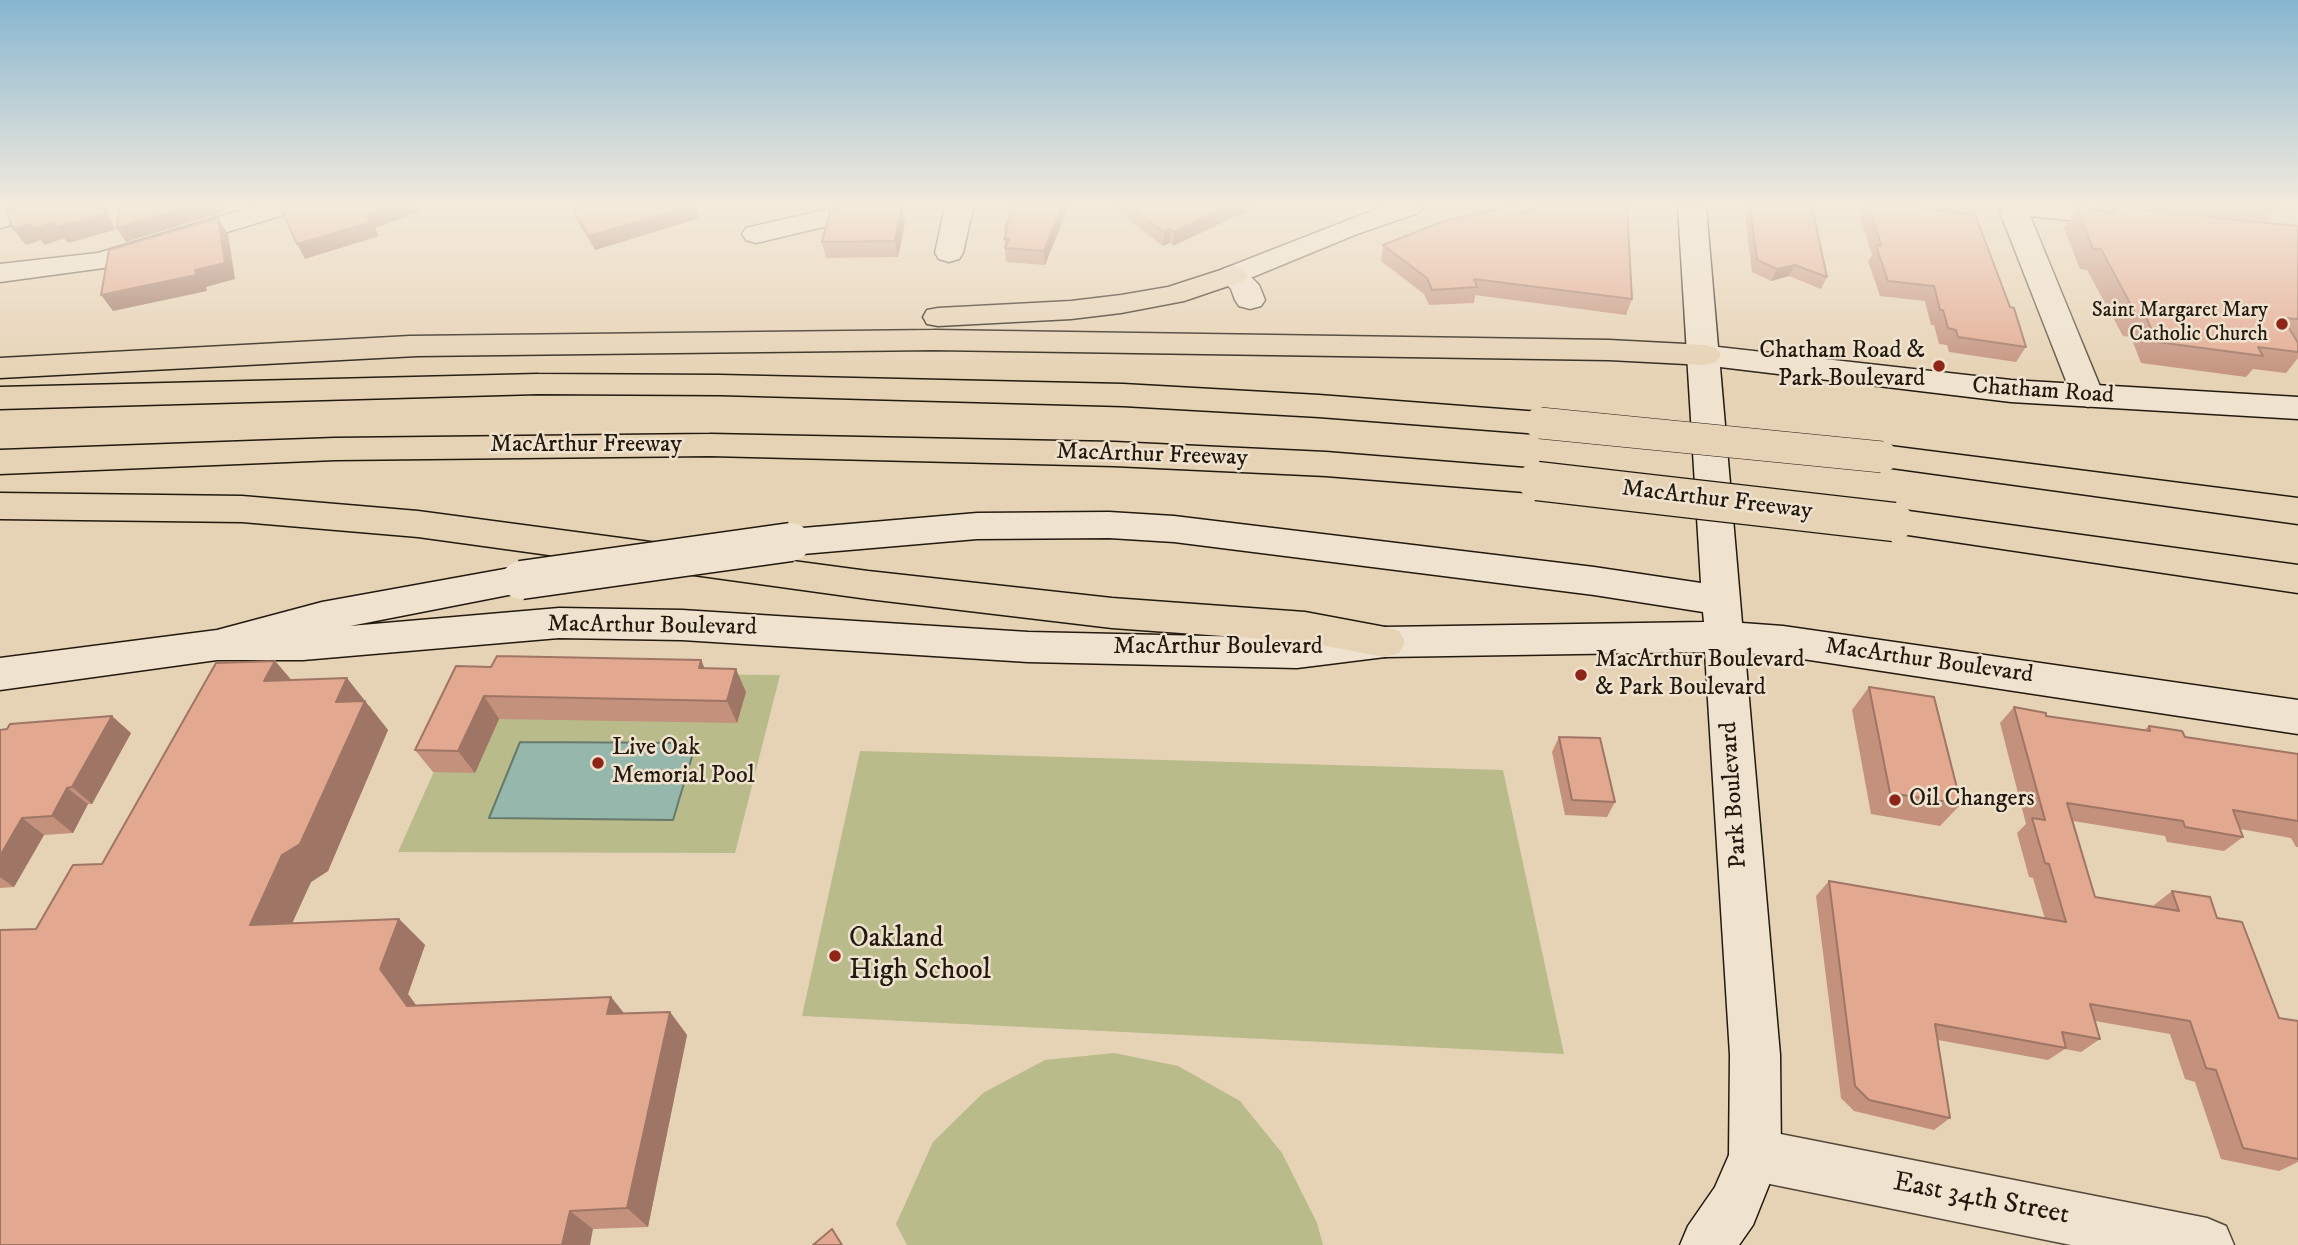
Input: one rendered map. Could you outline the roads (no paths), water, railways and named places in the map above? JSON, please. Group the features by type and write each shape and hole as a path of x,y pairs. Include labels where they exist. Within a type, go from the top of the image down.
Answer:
{"highway":[{"path":"0,368 1071,310 1241,287"},
{"path":"410,346 934,340 1609,350 1705,355"},
{"path":"0,398 538,384 734,385 1123,395 1320,406 1540,423 1882,457 2298,511"},
{"name":"MacArthur Freeway","path":"0,462 335,449 710,445 1114,454 1326,464 1536,481 1894,522 2298,579"},
{"path":"0,506 242,509 418,524 895,588 1112,613 1305,627 1385,642"}],"main road":[{"path":"0,273 66,265"},
{"path":"1241,287 1280,265"},
{"name":"Park Boulevard","path":"1697,265 1755,1055 1755,1155 1734,1206 1707,1245"},
{"path":"2035,265 2088,396"},
{"name":"Chatham Road","path":"1705,355 1937,383 2088,396 2298,408"},
{"name":"MacArthur Boulevard","path":"0,674 217,645 402,600 521,580 791,542 977,526 1109,525 1174,529 1566,578 1723,619 1783,641 2298,717"},
{"name":"MacArthur Boulevard","path":"217,645 303,645 559,623 696,626 1028,647 1297,653 1385,642 1634,636 1723,619"},
{"name":"East 34th Street","path":"1755,1155 2207,1245"}],"water":[{"name":"Live Oak Memorial Pool","path":"520,742 696,743 673,820 489,818"}],"place":[{"name":"Saint Margaret Mary Catholic Church","path":"2282,324"},
{"name":"Chatham Road & Park Boulevard","path":"1939,366"},
{"name":"MacArthur Boulevard & Park Boulevard","path":"1581,675"},
{"name":"Live Oak Memorial Pool","path":"598,763"},
{"name":"Oil Changers","path":"1895,800"},
{"name":"Oakland High School","path":"835,956"}]}
